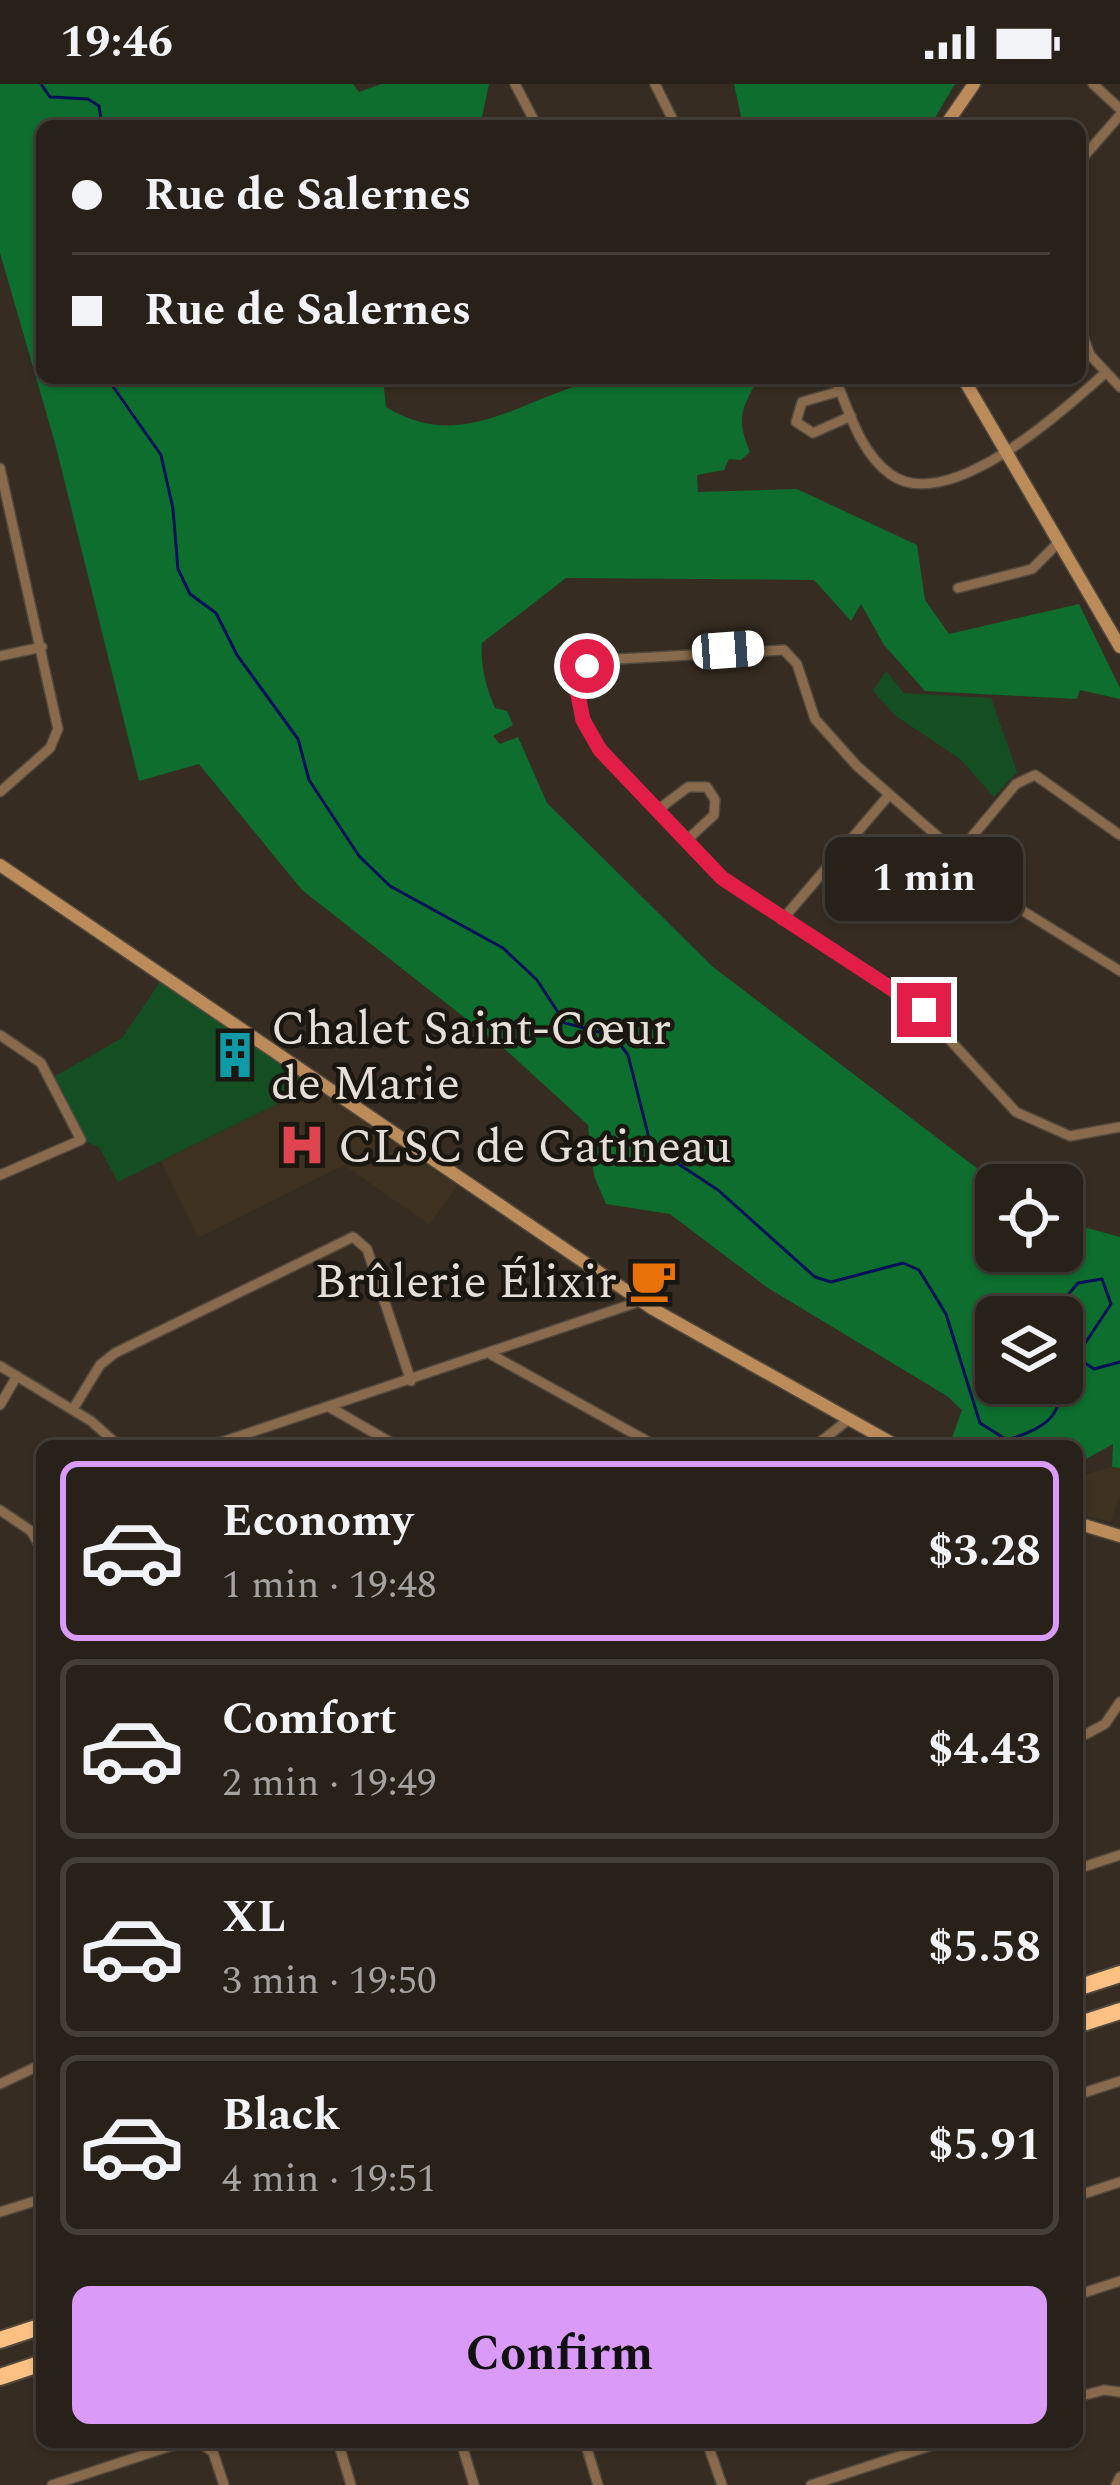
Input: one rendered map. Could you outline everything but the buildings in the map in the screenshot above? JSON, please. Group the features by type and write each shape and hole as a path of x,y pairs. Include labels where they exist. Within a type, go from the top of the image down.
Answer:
{"highway":[{"path":"1083,1986 1120,1974"},
{"path":"1083,2023 1120,2011"},
{"path":"0,2340 36,2328"},
{"path":"0,2377 36,2365"}],"street":[{"path":"515,84 534,120"},
{"path":"655,84 673,120"},
{"path":"949,120 974,84"},
{"path":"1086,154 1120,112 1093,84"},
{"path":"1086,340 1104,374 1120,387"},
{"path":"837,384 879,465 911,483 948,482 1054,419 1104,374"},
{"path":"966,384 1120,646"},
{"path":"840,391 802,402 796,422 813,433 851,416"},
{"path":"0,468 42,646 57,737 0,792"},
{"path":"958,588 1032,569 1059,542"},
{"path":"0,656 42,646"},
{"path":"1120,971 1023,911 889,795 820,727 797,664 784,650 593,662 577,682 583,720 609,761 722,878 915,1002 991,1090 1030,1121 1070,1136 1120,1126"},
{"path":"959,852 1016,784 1035,775 1120,835"},
{"path":"659,809 688,787 707,787 715,800 714,815 687,839"},
{"path":"782,920 889,795"},
{"path":"0,866 641,1301 886,1440"},
{"path":"0,1035 40,1064 81,1140 0,1175"},
{"path":"73,1409 100,1365 115,1353 347,1238 360,1239 368,1249 411,1381"},
{"path":"228,1440 492,1355 641,1301"},
{"path":"492,1355 645,1440"},
{"path":"0,1366 73,1409 112,1440"},
{"path":"0,1405 17,1376"},
{"path":"331,1408 387,1440"},
{"path":"823,1440 848,1420"},
{"path":"0,1510 36,1540"},
{"path":"1083,1525 1120,1537"},
{"path":"1083,1736 1106,1724 1120,1702"},
{"path":"1083,1867 1120,1855"},
{"path":"0,2084 36,2067"},
{"path":"1083,2093 1120,2081"},
{"path":"1083,2194 1120,2182"},
{"path":"0,2212 36,2201"},
{"path":"1083,2294 1120,2281"},
{"path":"1083,2396 1104,2390 1120,2392"},
{"path":"52,2485 90,2479 168,2448"},
{"path":"207,2448 224,2485"},
{"path":"340,2448 351,2485"},
{"path":"463,2448 474,2485"},
{"path":"587,2448 598,2485"},
{"path":"709,2448 722,2485"},
{"path":"811,2485 924,2448"},
{"path":"1116,2485 1120,2477"}],"shaded area":[{"path":"320,1083 390,1141 458,1186 429,1224 344,1165 198,1238 161,1161"},
{"path":"1120,1468 1120,1496 1110,1522 1083,1514 1083,1475"}],"green space":[{"path":"0,84 353,84 359,92 381,84 489,84 481,120 36,120 36,377 0,253"},
{"path":"734,84 955,84 934,120 742,120"},
{"path":"38,384 384,384 386,407 416,421 444,425 497,416 583,384 756,384 742,414 750,452 741,460 729,459 724,470 697,475 698,492 797,489 917,545 925,600 949,634 1079,604 1120,688 1120,699 1080,690 1077,699 925,691 884,645 861,604 851,621 814,580 566,578 482,643 482,659 495,708 507,711 513,725 493,736 500,744 518,737 547,803 713,967 975,1167 975,1272 1083,1272 1083,1227 1120,1237 1120,1468 1112,1467 1113,1444 1083,1461 1083,1440 951,1440 962,1410 947,1396 768,1288 670,1214 606,1204 594,1176 588,1125 507,1051 302,890 199,764 139,781"},
{"path":"886,671 904,693 991,698 1017,772 994,797 960,759 896,716 873,691"},
{"path":"164,976 320,1083 118,1182 99,1147 81,1140 50,1079 122,1038"}],"waterway":[{"path":"41,84 50,97 88,99 99,106 101,120"},
{"path":"111,384 161,455 173,509 178,569 190,594 216,613 237,655 298,739 309,780 359,856 390,886 503,948 537,980 565,1023 614,1036 628,1055 651,1146 718,1190 815,1277 831,1282 903,1263 919,1270 946,1314 980,1423 1007,1440"},
{"path":"1067,1296 1078,1283 1102,1279 1111,1304 1083,1346"},
{"path":"1083,1362 1094,1369 1120,1362"},
{"path":"1007,1440 1038,1428 1058,1404"}],"place":[{"name":"Chalet Saint-Cœur de Marie","path":"235,1055"},
{"name":"CLSC de Gatineau","path":"302,1145"},
{"name":"Brûlerie Élixir","path":"653,1280"}],"route":[{"path":"587,666 579,675 577,690 593,740 715,872 924,1010"}]}
